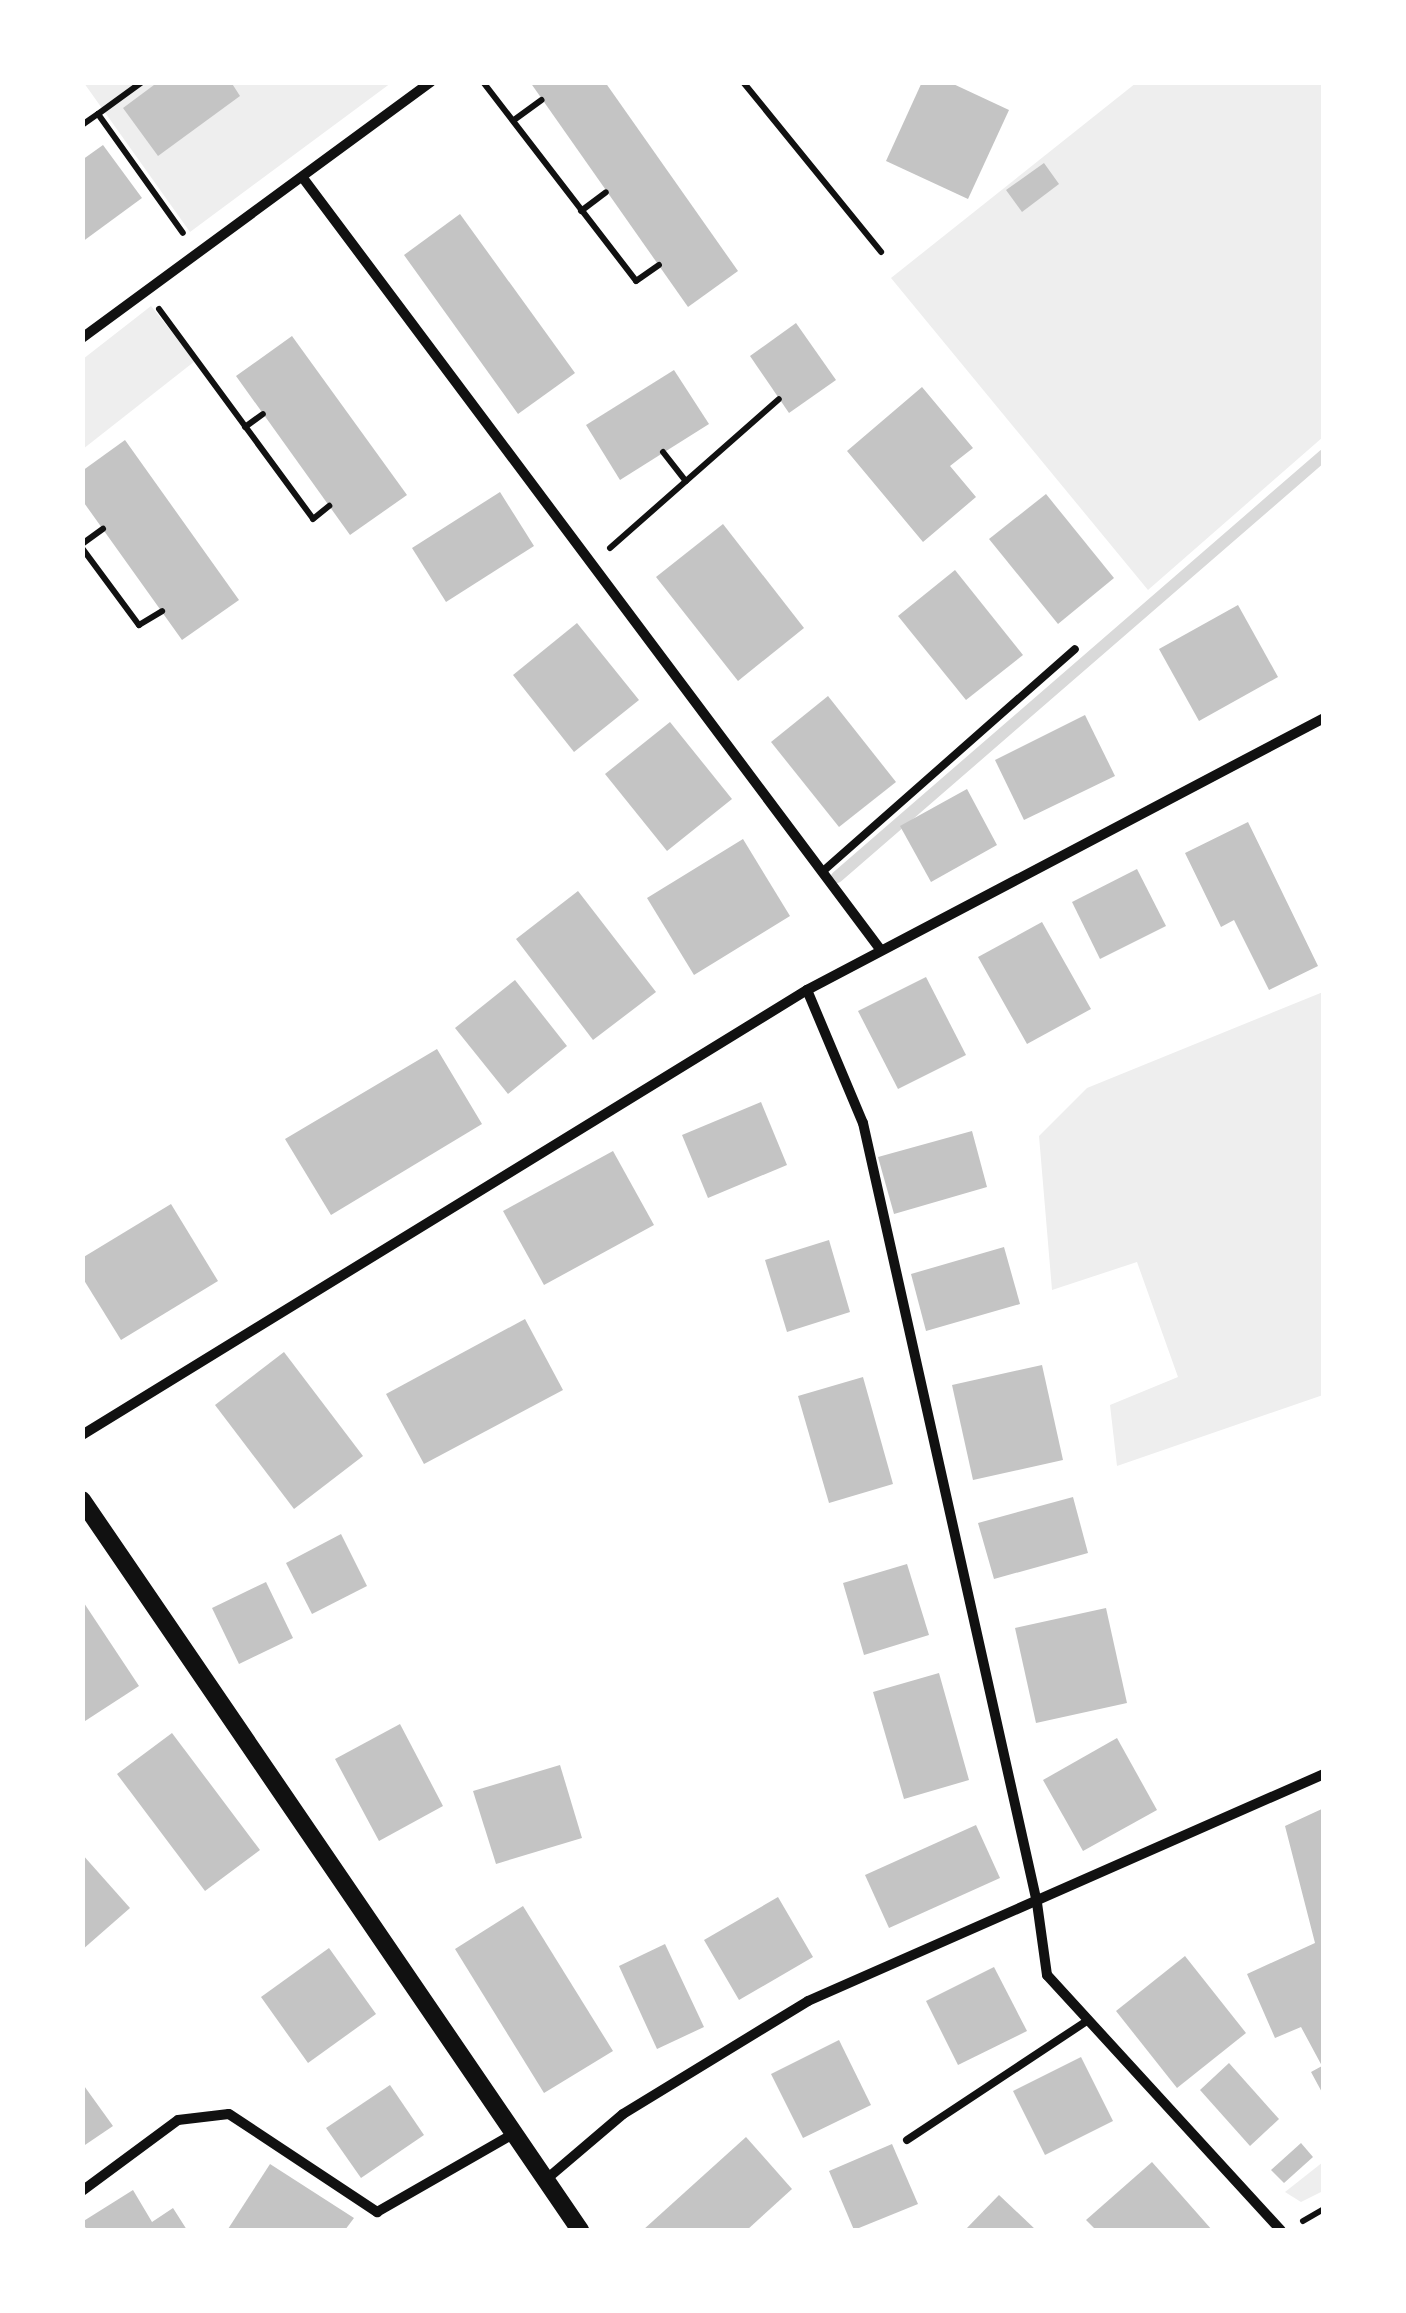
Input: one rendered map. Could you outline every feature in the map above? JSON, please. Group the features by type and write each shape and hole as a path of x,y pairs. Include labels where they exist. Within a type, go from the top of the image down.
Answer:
{"street":[{"path":"82,338 431,82"},
{"path":"302,178 880,948"},
{"path":"82,1434 807,990 880,948 1324,718"},
{"path":"807,990 863,1123 1037,1903 1047,1975 1281,2230"},
{"path":"82,1500 515,2133 549,2177 580,2230"},
{"path":"549,2177 623,2114 726,2046 808,2001 1324,1774"},
{"path":"82,2191 178,2120 229,2114 377,2212 515,2133"}],"lane":[{"path":"822,872 1075,649"},
{"path":"907,2140 1088,2020"}],"path":[{"path":"82,125 142,82"},
{"path":"483,82 636,281 659,265"},
{"path":"744,82 881,252"},
{"path":"514,120 542,100"},
{"path":"98,114 198,254"},
{"path":"581,210 606,192"},
{"path":"147,292 313,519 329,506"},
{"path":"590,565 779,399"},
{"path":"246,427 262,414"},
{"path":"664,452 686,481"},
{"path":"103,529 82,546 139,625 162,611"}],"shaded area":[{"path":"84,83 391,83 190,232"},
{"path":"1136,83 1323,83 1323,437 1148,590 891,278"},
{"path":"151,306 195,361 83,449 83,359"},
{"path":"1323,992 1323,1395 1117,1466 1110,1405 1178,1377 1137,1262 1052,1290 1039,1136 1087,1088"},
{"path":"1323,2162 1323,2191 1301,2202 1285,2192"}],"building":[{"path":"158,82 231,82 240,96 158,156 123,108"},
{"path":"530,82 605,82 738,271 688,307"},
{"path":"922,82 949,82 1009,110 968,199 886,161"},
{"path":"103,145 142,198 82,242 82,160"},
{"path":"1044,163 1059,184 1022,212 1006,190"},
{"path":"460,214 575,373 518,414 404,255"},
{"path":"796,323 836,380 789,413 750,356"},
{"path":"292,336 407,495 350,535 236,376"},
{"path":"674,370 709,424 620,480 586,425"},
{"path":"922,387 973,448 950,466 976,497 923,542 847,451"},
{"path":"125,440 239,600 182,640 82,500 82,471"},
{"path":"500,492 534,546 446,602 412,548"},
{"path":"1046,494 1114,578 1058,624 989,539"},
{"path":"723,524 804,628 738,681 656,577"},
{"path":"955,570 1023,655 966,700 898,616"},
{"path":"1238,605 1278,677 1199,721 1159,649"},
{"path":"577,623 639,700 574,752 513,675"},
{"path":"828,696 896,782 839,827 771,742"},
{"path":"1085,715 1115,776 1024,820 995,760"},
{"path":"670,722 732,799 667,851 605,774"},
{"path":"967,789 997,845 931,882 900,826"},
{"path":"1248,822 1318,966 1269,990 1234,920 1221,927 1185,853"},
{"path":"743,839 790,916 694,975 647,898"},
{"path":"1137,869 1166,926 1100,959 1072,902"},
{"path":"578,891 656,992 593,1040 516,939"},
{"path":"1042,922 1091,1009 1027,1044 978,957"},
{"path":"926,977 966,1055 898,1089 858,1011"},
{"path":"515,980 567,1046 508,1094 455,1028"},
{"path":"437,1049 482,1124 331,1215 285,1139"},
{"path":"761,1102 787,1165 708,1198 682,1135"},
{"path":"972,1131 987,1187 894,1214 878,1157"},
{"path":"613,1151 654,1225 544,1285 503,1211"},
{"path":"171,1204 218,1281 121,1340 82,1277 82,1258"},
{"path":"829,1240 850,1312 787,1332 765,1260"},
{"path":"1004,1247 1020,1304 926,1331 911,1274"},
{"path":"525,1319 563,1390 424,1464 386,1394"},
{"path":"284,1352 363,1456 294,1509 215,1405"},
{"path":"1042,1365 1063,1460 973,1480 952,1385"},
{"path":"863,1377 893,1484 829,1503 798,1396"},
{"path":"1073,1497 1088,1553 994,1579 978,1523"},
{"path":"341,1534 367,1586 312,1614 286,1563"},
{"path":"907,1564 929,1635 864,1655 843,1583"},
{"path":"266,1582 293,1638 239,1664 212,1608"},
{"path":"82,1600 139,1686 82,1723"},
{"path":"1106,1608 1127,1703 1036,1723 1015,1628"},
{"path":"939,1673 969,1780 904,1799 873,1692"},
{"path":"400,1724 443,1806 379,1841 335,1759"},
{"path":"172,1733 260,1850 205,1891 117,1774"},
{"path":"1117,1738 1157,1810 1083,1851 1043,1780"},
{"path":"560,1765 582,1838 496,1864 473,1791"},
{"path":"1324,1808 1324,2096 1311,2072 1322,2066 1301,2027 1275,2038 1247,1974 1315,1943 1285,1826"},
{"path":"976,1825 1000,1878 889,1928 865,1875"},
{"path":"82,1854 130,1908 82,1950"},
{"path":"778,1897 813,1957 739,2000 704,1940"},
{"path":"523,1906 613,2051 544,2093 455,1949"},
{"path":"665,1944 704,2027 657,2049 619,1966"},
{"path":"329,1948 376,2014 308,2063 261,1997"},
{"path":"1185,1956 1246,2033 1177,2088 1116,2011"},
{"path":"994,1967 1027,2031 958,2065 926,2001"},
{"path":"839,2040 871,2105 803,2138 771,2074"},
{"path":"1081,2057 1113,2121 1045,2155 1013,2091"},
{"path":"1229,2063 1279,2119 1250,2146 1200,2090"},
{"path":"82,2083 113,2126 82,2147"},
{"path":"390,2085 424,2135 361,2178 326,2128"},
{"path":"746,2137 792,2189 747,2230 643,2230"},
{"path":"1301,2143 1313,2157 1284,2183 1271,2170"},
{"path":"892,2144 918,2204 854,2230 829,2171"},
{"path":"1152,2162 1212,2230 1096,2230 1086,2220"},
{"path":"270,2164 354,2218 345,2230 228,2229"},
{"path":"133,2190 152,2222 173,2208 187,2230 87,2230 82,2222"},
{"path":"999,2195 1036,2230 965,2230"}],"waterway":[{"path":"837,877 1324,455"}]}
